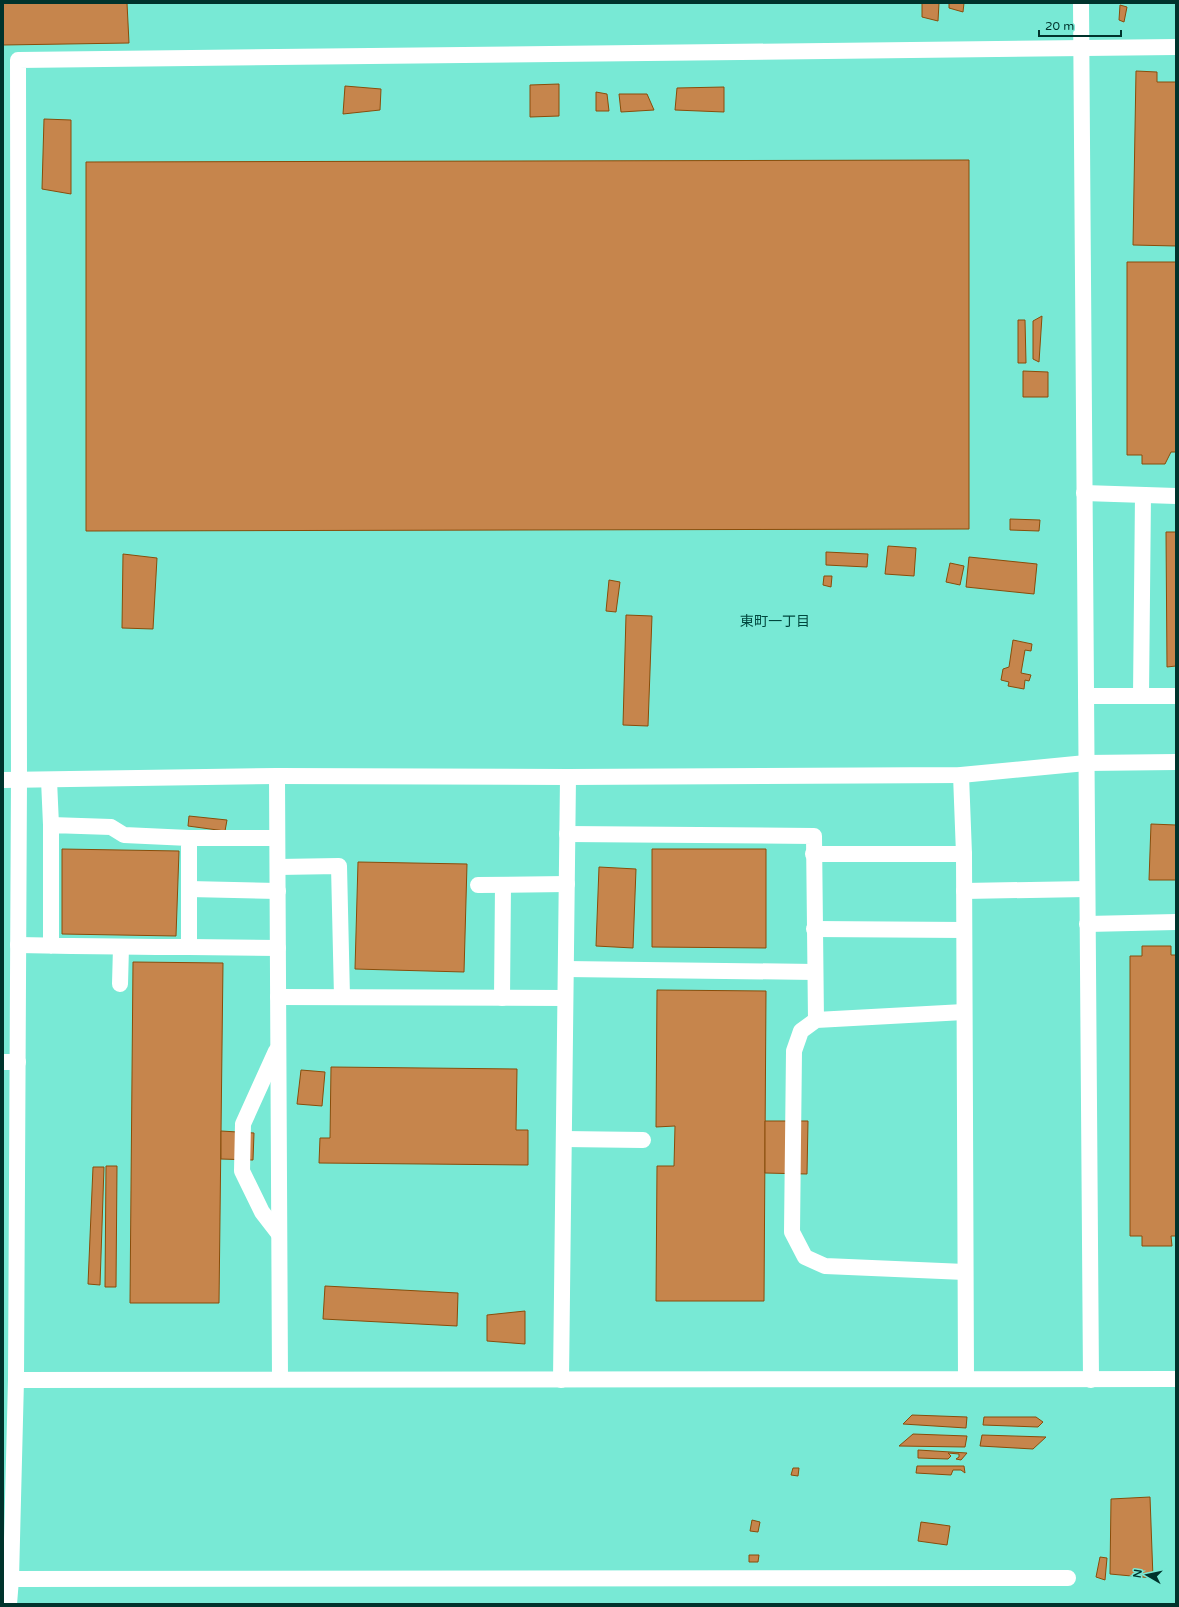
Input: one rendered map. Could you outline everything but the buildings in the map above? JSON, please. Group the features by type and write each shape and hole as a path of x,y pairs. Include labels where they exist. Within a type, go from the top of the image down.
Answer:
{"lane":[{"path":"1081,3 1091,1380"},
{"path":"9,1604 7,1579 16,1380 10,1303 10,1062 18,945 11,780 18,60 1176,47"},
{"path":"1084,493 1176,496"},
{"path":"1141,696 1142,495"},
{"path":"1086,696 1176,696"},
{"path":"11,780 277,776 568,778 961,774 1086,763 1176,762"},
{"path":"961,774 964,854 966,1379"},
{"path":"277,776 280,1379"},
{"path":"561,1380 568,778"},
{"path":"49,780 51,825 51,946"},
{"path":"51,825 111,827 124,835 189,838 278,838"},
{"path":"567,834 814,836 816,1020"},
{"path":"189,838 189,947"},
{"path":"813,854 964,854"},
{"path":"278,867 339,866 342,997"},
{"path":"478,885 567,884"},
{"path":"502,998 503,885"},
{"path":"189,889 278,891"},
{"path":"964,891 1087,889"},
{"path":"1087,924 1176,922"},
{"path":"814,929 964,930"},
{"path":"18,945 278,948"},
{"path":"120,984 121,947"},
{"path":"566,969 815,972"},
{"path":"278,997 565,998"},
{"path":"964,1012 816,1020 801,1031 794,1051 792,1232 805,1257 825,1266 965,1272"},
{"path":"278,1045 243,1124 242,1170 262,1212 279,1234"},
{"path":"564,1139 643,1140"},
{"path":"16,1380 1176,1379"},
{"path":"7,1579 1068,1578"}],"district":[{"name":"東町一丁目","path":"775,621"}]}
